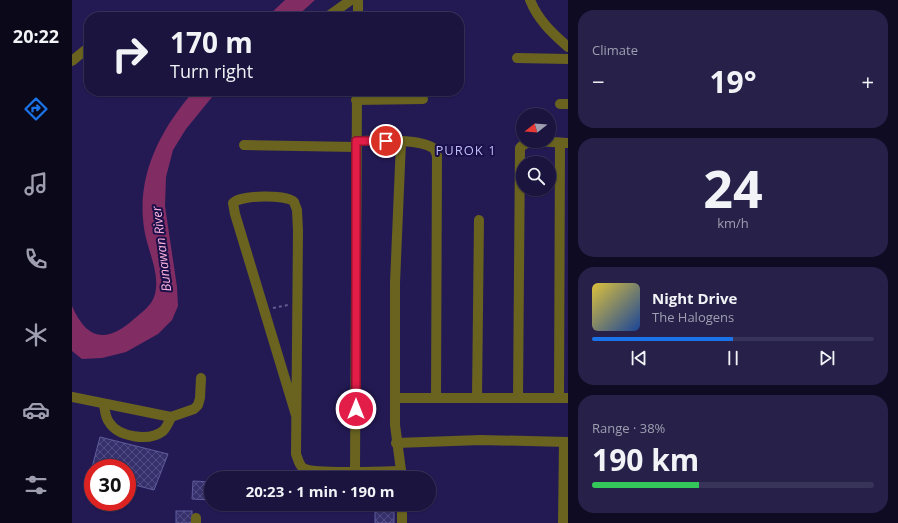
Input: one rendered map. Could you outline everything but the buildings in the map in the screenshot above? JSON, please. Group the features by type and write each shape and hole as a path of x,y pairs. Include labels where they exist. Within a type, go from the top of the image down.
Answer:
{"street":[{"path":"334,12 351,0"},
{"path":"358,0 358,12"},
{"path":"530,0 538,17 550,32 568,47"},
{"path":"72,61 84,51"},
{"path":"517,58 568,59"},
{"path":"356,96 356,471"},
{"path":"373,96 423,99"},
{"path":"401,142 395,283 396,443 401,471"},
{"path":"244,145 401,142 432,148 437,156 436,398"},
{"path":"396,398 436,398 477,398 518,398 564,398 564,143 530,142 523,144 520,148 518,398"},
{"path":"296,415 233,207 233,203 240,198 285,197 294,202 298,218 296,454 302,467 316,471"},
{"path":"477,398 479,220"},
{"path":"72,397 171,418 194,409 198,405 200,398 201,378"},
{"path":"104,404 108,421 114,429 134,436 151,436 158,434 167,426 171,418"},
{"path":"396,443 481,440 566,442 563,523"},
{"path":"402,511 402,523"}],"path":[{"path":"264,309 297,304"}],"water":[{"path":"285,0 315,0 302,12 272,12"},
{"name":"Bunawan River","path":"190,96 213,96 186,129 173,150 166,177 165,206 177,287 178,306 172,320 158,334 126,352 102,358 82,359 72,351 72,306 78,318 91,332 98,335 106,335 124,327 146,309 154,297 156,290 156,275 146,238 143,217 143,197 146,178 152,159 169,123"}],"district":[{"name":"PUROK 1","path":"466,150"}],"route":[{"path":"356,409 356,141 386,141"}]}
